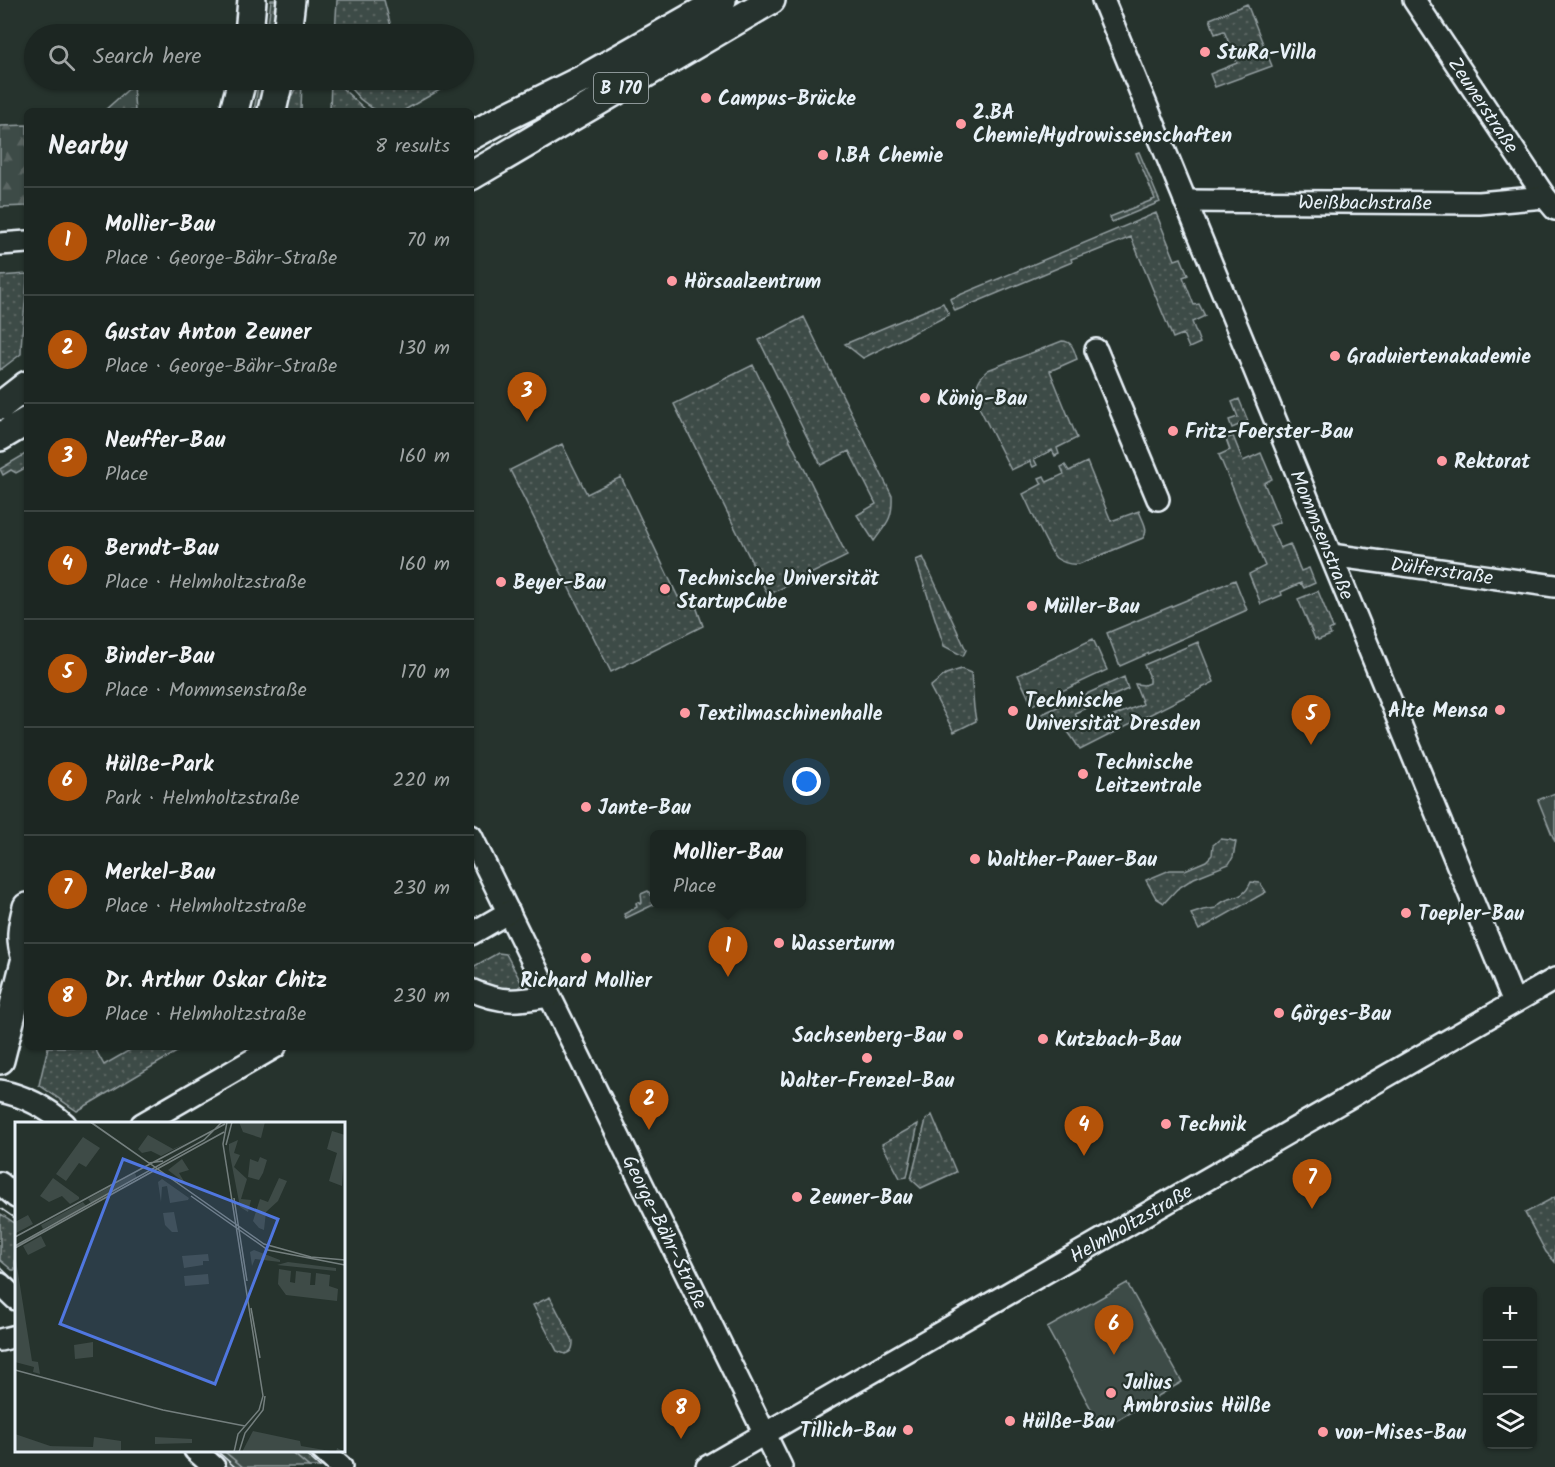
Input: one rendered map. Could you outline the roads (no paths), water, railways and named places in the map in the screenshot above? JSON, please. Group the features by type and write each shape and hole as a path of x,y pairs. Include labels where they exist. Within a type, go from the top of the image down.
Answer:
{"main road":[{"path":"250,24 252,0"},
{"path":"288,24 291,0"},
{"name":"B 170","path":"474,134 585,78 722,0"},
{"name":"B 170","path":"474,174 771,0"},
{"path":"235,108 239,90"},
{"path":"272,108 277,90"},
{"path":"0,406 24,387"},
{"path":"0,437 24,423"},
{"path":"24,921 21,934 24,952"},
{"path":"1,1054 24,966"}],"street":[{"name":"Mommsenstraße","path":"1103,0 1514,1002"},
{"name":"Zeunerstraße","path":"1414,0 1550,203"},
{"name":"Weißbachstraße","path":"1185,201 1550,203"},
{"path":"0,244 24,242"},
{"path":"1096,350 1158,499"},
{"name":"Dülferstraße","path":"1331,555 1555,586"},
{"name":"George-Bähr-Straße","path":"474,843 781,1467"},
{"path":"474,932 509,912"},
{"name":"Helmholtzstraße","path":"707,1467 1555,978"},
{"path":"474,991 490,998 516,1001 549,996"},
{"path":"145,1122 270,1050"},
{"path":"0,1091 39,1105 63,1122"},
{"path":"0,1183 15,1196"},
{"path":"0,1284 15,1298"},
{"path":"0,1340 15,1336"},
{"path":"197,1452 214,1467"},
{"path":"324,1452 341,1467"}],"tram line":[{"path":"0,1208 15,1218"},
{"path":"0,1267 15,1281"},
{"path":"218,1452 235,1467"},
{"path":"303,1452 320,1467"}],"place":[{"name":"StuRa-Villa","path":"1205,52"},
{"name":"Campus-Brücke","path":"706,98"},
{"name":"2.BA Chemie/Hydrowissenschaften","path":"961,124"},
{"name":"1.BA Chemie","path":"823,155"},
{"name":"Hörsaalzentrum","path":"672,281"},
{"name":"Graduiertenakademie","path":"1335,356"},
{"name":"König-Bau","path":"925,398"},
{"name":"Neuffer-Bau","path":"527,422"},
{"name":"Fritz-Foerster-Bau","path":"1173,431"},
{"name":"Rektorat","path":"1442,461"},
{"name":"Beyer-Bau","path":"501,582"},
{"name":"Technische Universität StartupCube","path":"665,589"},
{"name":"Müller-Bau","path":"1032,606"},
{"name":"Alte Mensa","path":"1500,710"},
{"name":"Technische Universität Dresden","path":"1013,711"},
{"name":"Textilmaschinenhalle","path":"685,713"},
{"name":"Binder-Bau","path":"1311,745"},
{"name":"Technische Leitzentrale","path":"1083,774"},
{"name":"Jante-Bau","path":"586,807"},
{"name":"Walther-Pauer-Bau","path":"975,859"},
{"name":"Toepler-Bau","path":"1406,913"},
{"name":"Wasserturm","path":"779,943"},
{"name":"Richard Mollier","path":"586,958"},
{"name":"Mollier-Bau","path":"728,977"},
{"name":"Görges-Bau","path":"1279,1013"},
{"name":"Sachsenberg-Bau","path":"958,1035"},
{"name":"Kutzbach-Bau","path":"1043,1039"},
{"name":"Walter-Frenzel-Bau","path":"867,1058"},
{"name":"Technik","path":"1166,1124"},
{"name":"Gustav Anton Zeuner","path":"649,1130"},
{"name":"Berndt-Bau","path":"1084,1156"},
{"name":"Zeuner-Bau","path":"797,1197"},
{"name":"Merkel-Bau","path":"1312,1209"},
{"name":"Hülße-Park","path":"1114,1355"},
{"name":"Julius Ambrosius Hülße","path":"1111,1393"},
{"name":"Hülße-Bau","path":"1010,1421"},
{"name":"Tillich-Bau","path":"908,1430"},
{"name":"von-Mises-Bau","path":"1323,1432"},
{"name":"Dr. Arthur Oskar Chitz","path":"681,1439"}]}
